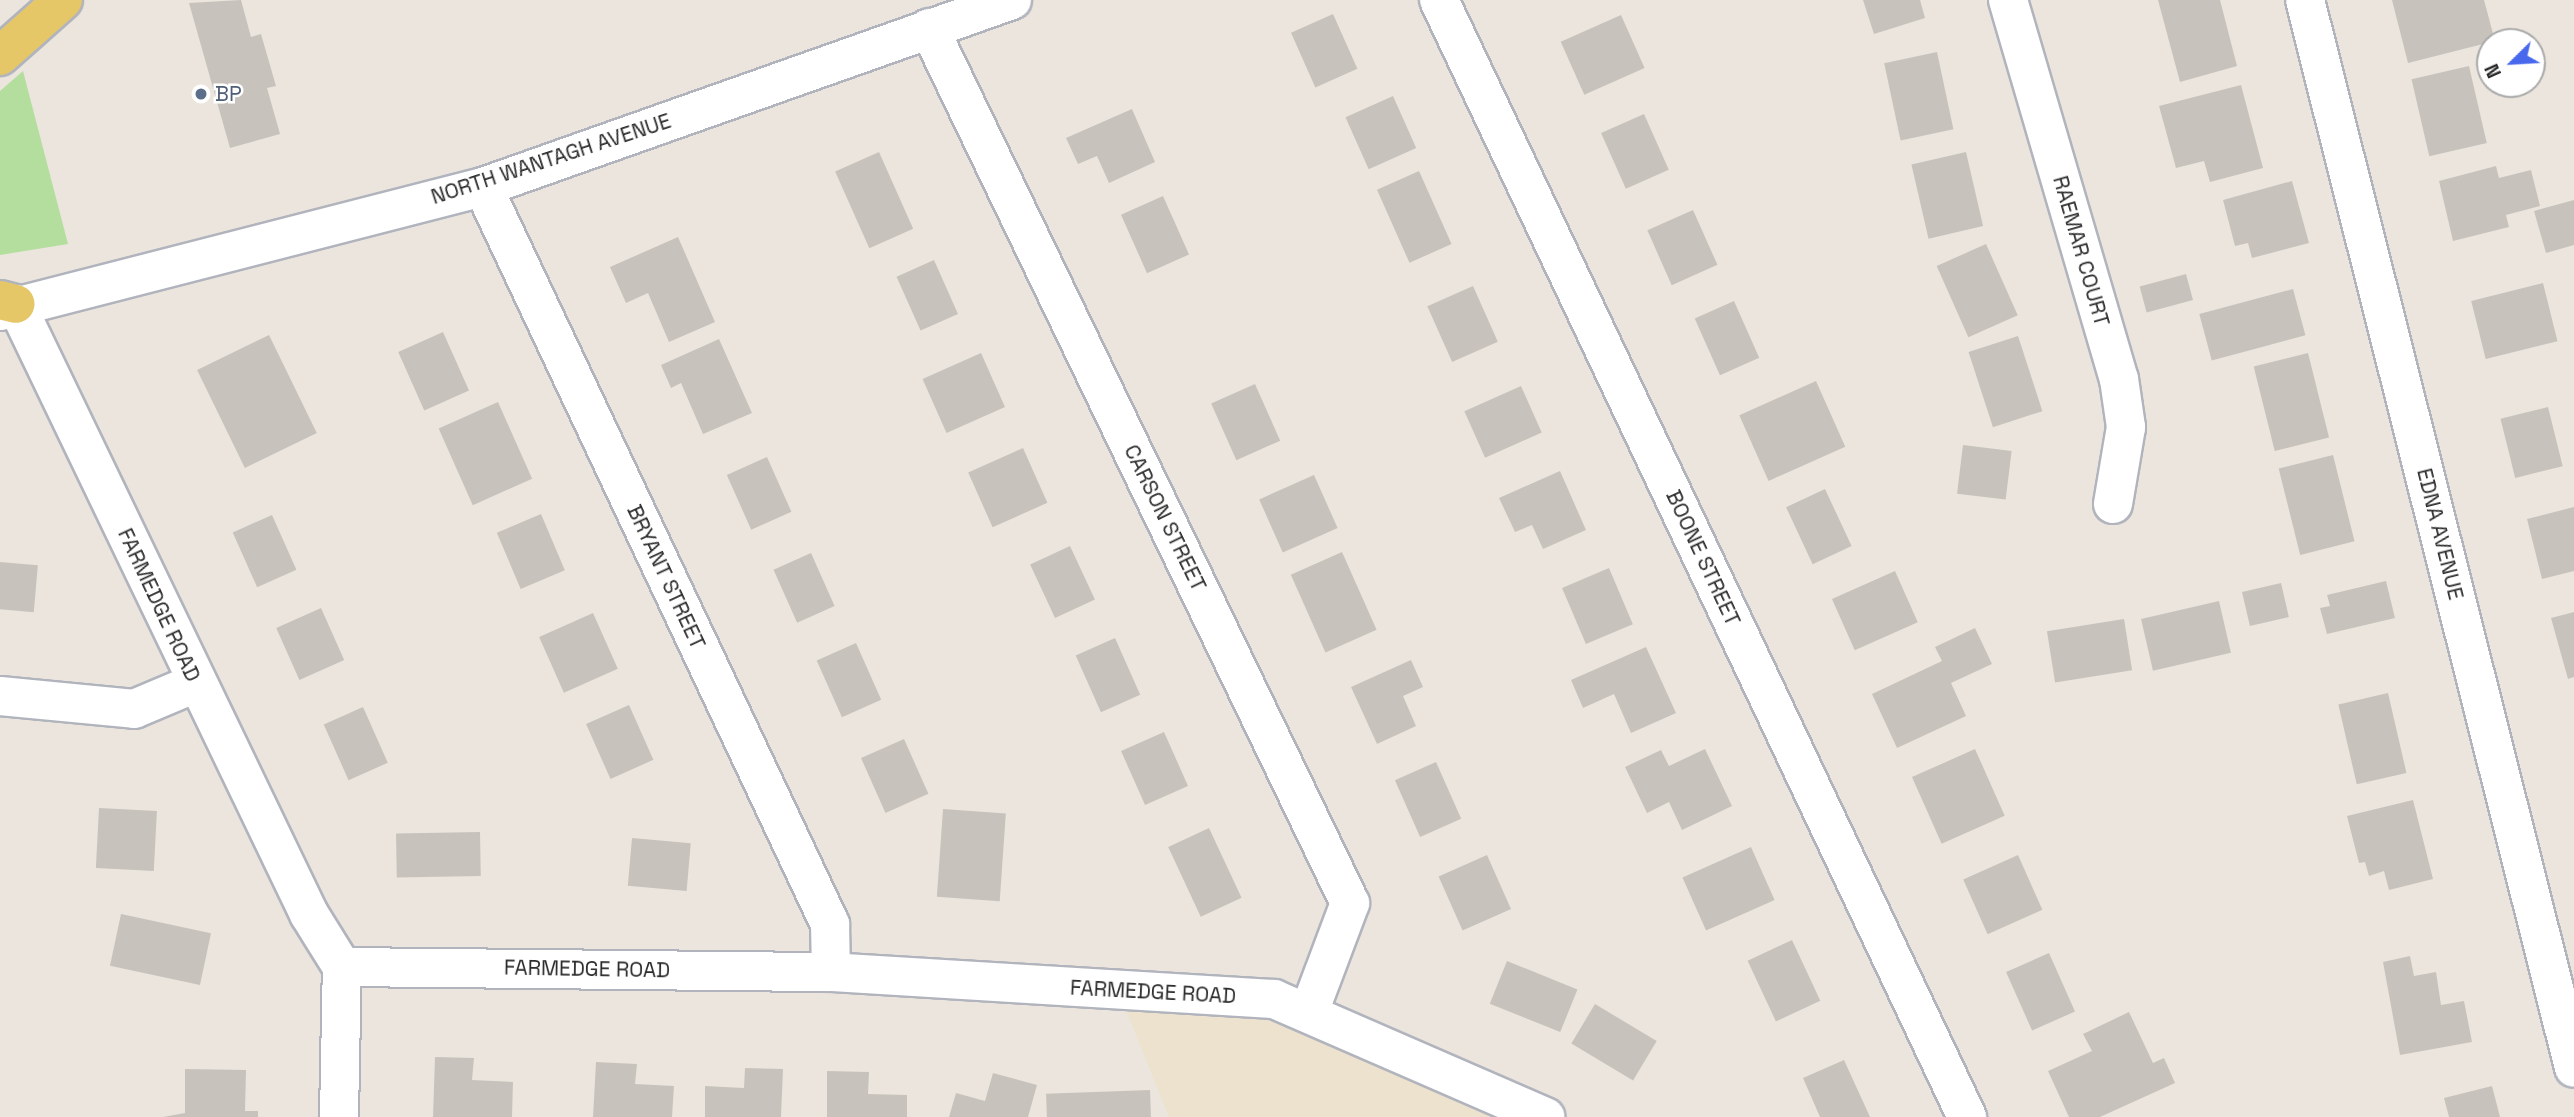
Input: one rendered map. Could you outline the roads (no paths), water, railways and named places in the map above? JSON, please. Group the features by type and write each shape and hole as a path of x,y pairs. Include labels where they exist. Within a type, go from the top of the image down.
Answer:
{"main road":[{"path":"0,56 63,0"}],"street":[{"name":"NORTH WANTAGH AVENUE","path":"5,305 482,187 1012,0"},
{"name":"BOONE STREET","path":"1439,0 1967,1117"},
{"name":"RAEMAR COURT","path":"2008,0 2119,379 2126,427 2113,504"},
{"name":"EDNA AVENUE","path":"2305,0 2574,1068"},
{"name":"CARSON STREET","path":"929,28 1350,904 1309,1012"},
{"name":"BRYANT STREET","path":"482,187 830,924 831,972"},
{"name":"FARMEDGE ROAD","path":"5,305 196,682 309,914 342,967 831,972 1274,999 1545,1117"},
{"path":"0,696 134,709 196,682"},
{"path":"339,1117 342,967"}],"place":[{"name":"BP","path":"201,94"}]}
